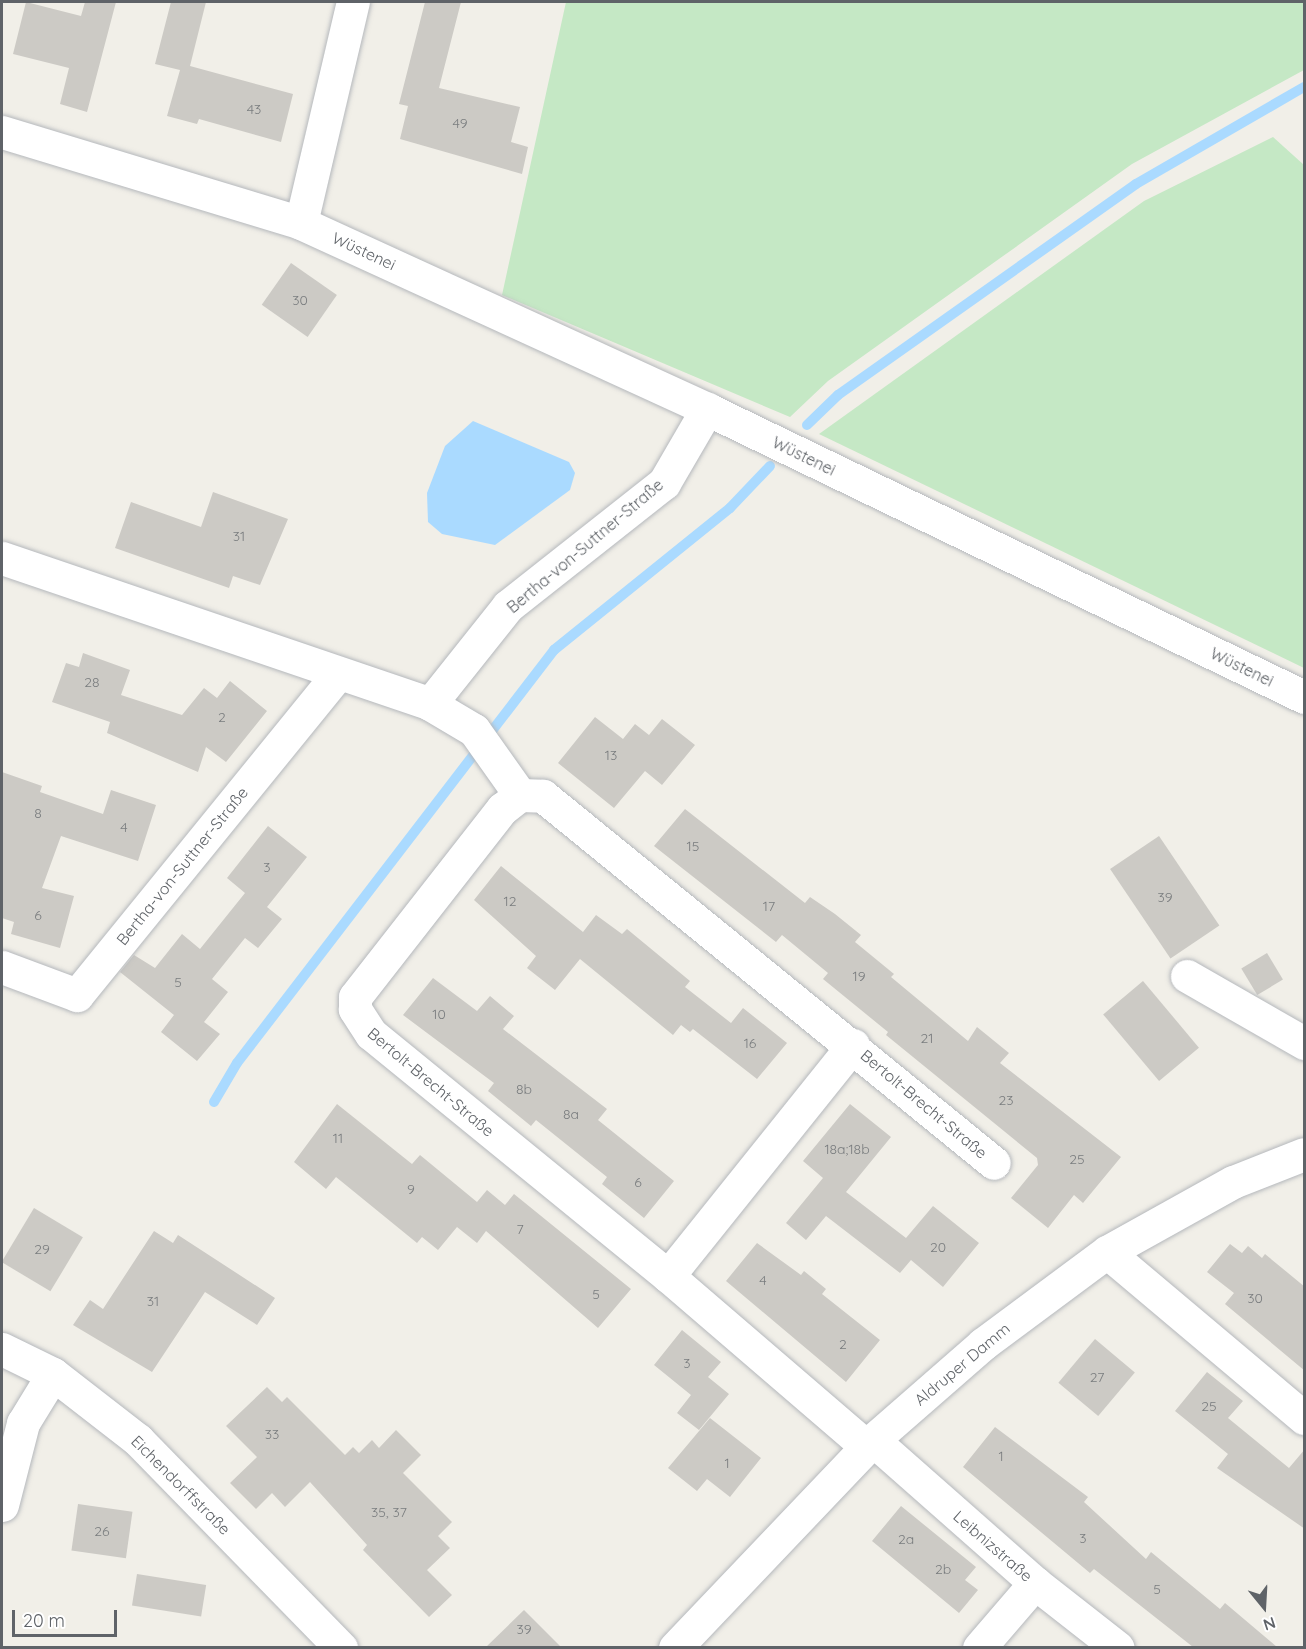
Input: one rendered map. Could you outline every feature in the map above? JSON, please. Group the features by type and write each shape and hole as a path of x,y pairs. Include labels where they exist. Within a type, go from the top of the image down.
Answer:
{"street":[{"path":"301,223 353,2"},
{"name":"Wüstenei","path":"2,132 301,223 707,409 1305,697"},
{"name":"Bertha-von-Suttner-Straße","path":"430,704 508,606 664,483 707,409"},
{"path":"2,558 430,704 474,730 495,755 520,795"},
{"name":"Bertha-von-Suttner-Straße","path":"2,967 77,995 338,674"},
{"name":"Bertolt-Brecht-Straße","path":"870,1443 371,1034 355,1009 355,997 501,809 520,795 543,796 854,1045 994,1163"},
{"path":"1187,976 1305,1043"},
{"name":"Bertolt-Brecht-Straße","path":"668,1276 854,1045"},
{"name":"Aldruper Damm","path":"675,1647 870,1443 983,1344 1107,1252 1233,1182 1305,1154"},
{"path":"1107,1252 1305,1418"},
{"name":"Eichendorffstraße","path":"2,1349 53,1374 138,1440 340,1647"},
{"path":"2,1505 23,1423 53,1374"},
{"name":"Leibnizstraße","path":"870,1443 1035,1583 1118,1647"},
{"path":"979,1647 1035,1583"}],"green space":[{"path":"566,2 1304,2 1304,70 1132,164 828,381 790,417 502,295"},
{"path":"1273,137 1304,165 1304,668 819,434 1144,201"}],"water":[{"path":"473,421 569,462 575,473 570,490 495,545 442,534 428,522 427,493 445,446"}],"building":[{"path":"26,2 81,16 85,2 116,2 87,112 60,104 69,68 13,54"},
{"path":"171,2 206,2 190,66 293,94 281,142 199,119 197,124 167,116 180,70 155,64"},
{"path":"425,2 461,2 439,88 520,107 511,142 528,147 522,174 400,139 408,106 399,104"},
{"path":"291,263 337,295 308,337 262,305"},
{"path":"213,492 288,519 260,585 233,576 229,588 115,548 131,502 201,527"},
{"path":"83,653 130,670 121,695 182,715 204,688 217,698 230,681 267,711 226,762 206,747 198,772 107,733 110,722 52,702 66,663 79,667"},
{"path":"595,717 623,739 635,724 649,735 662,719 695,745 662,785 645,771 614,808 558,763"},
{"path":"2,772 42,786 40,792 103,814 111,790 156,805 138,861 61,836 42,888 74,896 60,948 11,934 14,922 2,918"},
{"path":"685,809 805,903 810,897 861,935 855,942 894,974 891,977 968,1041 977,1027 1009,1053 1000,1063 1121,1157 1083,1203 1074,1195 1048,1228 1011,1198 1038,1165 1037,1158 886,1035 888,1032 823,979 828,973 782,935 776,942 654,846"},
{"path":"268,826 307,857 267,907 282,919 258,948 245,938 212,979 228,992 204,1022 220,1034 197,1061 161,1032 174,1015 120,972 134,955 155,968 182,934 200,949 245,893 227,878"},
{"path":"1159,836 1219,926 1170,959 1110,869"},
{"path":"501,866 583,932 596,915 622,934 627,929 690,981 685,987 731,1023 743,1008 787,1043 757,1079 693,1029 690,1032 681,1025 673,1035 580,959 555,990 527,968 536,956 474,900"},
{"path":"1267,953 1283,980 1257,995 1241,968"},
{"path":"433,978 477,1011 490,996 514,1016 503,1029 607,1109 598,1120 674,1181 644,1218 602,1184 607,1177 536,1120 531,1126 488,1091 494,1083 403,1015"},
{"path":"1143,981 1199,1048 1159,1081 1103,1014"},
{"path":"337,1104 412,1164 420,1155 477,1202 487,1190 505,1205 514,1194 631,1289 598,1328 486,1231 477,1243 457,1227 438,1250 422,1237 417,1243 336,1177 326,1189 294,1162"},
{"path":"850,1104 891,1137 846,1192 906,1238 933,1206 979,1243 943,1287 911,1260 900,1273 826,1216 806,1240 786,1223 823,1178 803,1161"},
{"path":"34,1208 83,1237 50,1291 2,1262"},
{"path":"154,1231 173,1243 178,1235 275,1298 257,1325 205,1292 152,1372 73,1325 90,1300 103,1309"},
{"path":"757,1243 801,1275 804,1271 826,1289 822,1294 880,1340 846,1382 726,1281"},
{"path":"1230,1244 1242,1253 1248,1246 1262,1258 1265,1254 1305,1287 1305,1371 1225,1304 1234,1293 1207,1272"},
{"path":"682,1330 721,1362 708,1377 729,1394 699,1430 677,1413 691,1395 654,1365"},
{"path":"1095,1339 1135,1372 1098,1416 1058,1383"},
{"path":"1207,1372 1243,1401 1228,1418 1289,1468 1305,1449 1305,1529 1217,1468 1228,1454 1175,1411"},
{"path":"267,1387 282,1402 287,1397 345,1455 353,1447 359,1453 372,1440 379,1448 396,1430 421,1455 403,1473 452,1522 438,1536 450,1548 427,1570 452,1595 429,1617 363,1550 367,1545 310,1482 285,1507 272,1493 256,1509 230,1483 257,1457 226,1426"},
{"path":"710,1418 761,1458 730,1497 707,1479 697,1491 668,1468"},
{"path":"995,1427 1088,1497 1084,1502 1146,1559 1151,1552 1220,1609 1225,1603 1277,1647 1193,1647 1094,1569 1090,1573 963,1467"},
{"path":"78,1504 132,1512 126,1558 71,1551"},
{"path":"901,1506 976,1567 965,1580 978,1590 959,1613 872,1541"},
{"path":"137,1574 206,1585 201,1617 132,1606"},
{"path":"524,1610 561,1647 486,1647"}],"waterway":[{"path":"807,425 838,395 1136,184 1304,87"},
{"path":"214,1102 237,1063 554,650 730,508 770,466"}]}
